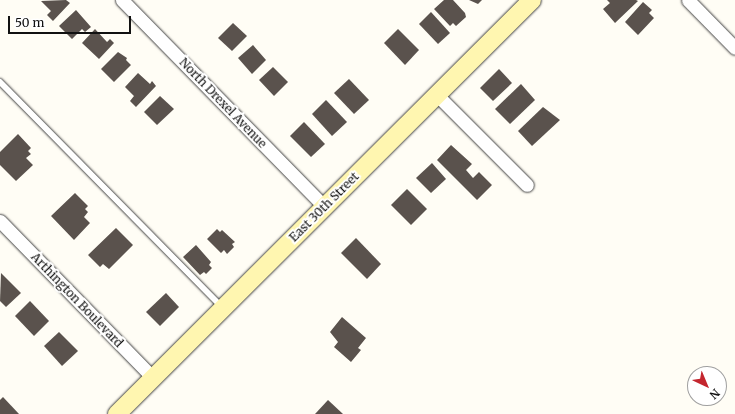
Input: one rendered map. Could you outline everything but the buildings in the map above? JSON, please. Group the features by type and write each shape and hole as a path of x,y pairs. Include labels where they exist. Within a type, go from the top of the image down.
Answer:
{"main road":[{"name":"East 30th Street","path":"117,414 532,0"}],"street":[{"name":"North Drexel Avenue","path":"122,0 324,206"},
{"path":"688,0 735,48"},
{"path":"437,95 527,185"},
{"name":"Arthington Boulevard","path":"0,221 153,378"}],"lane":[{"path":"0,82 223,308"}]}
